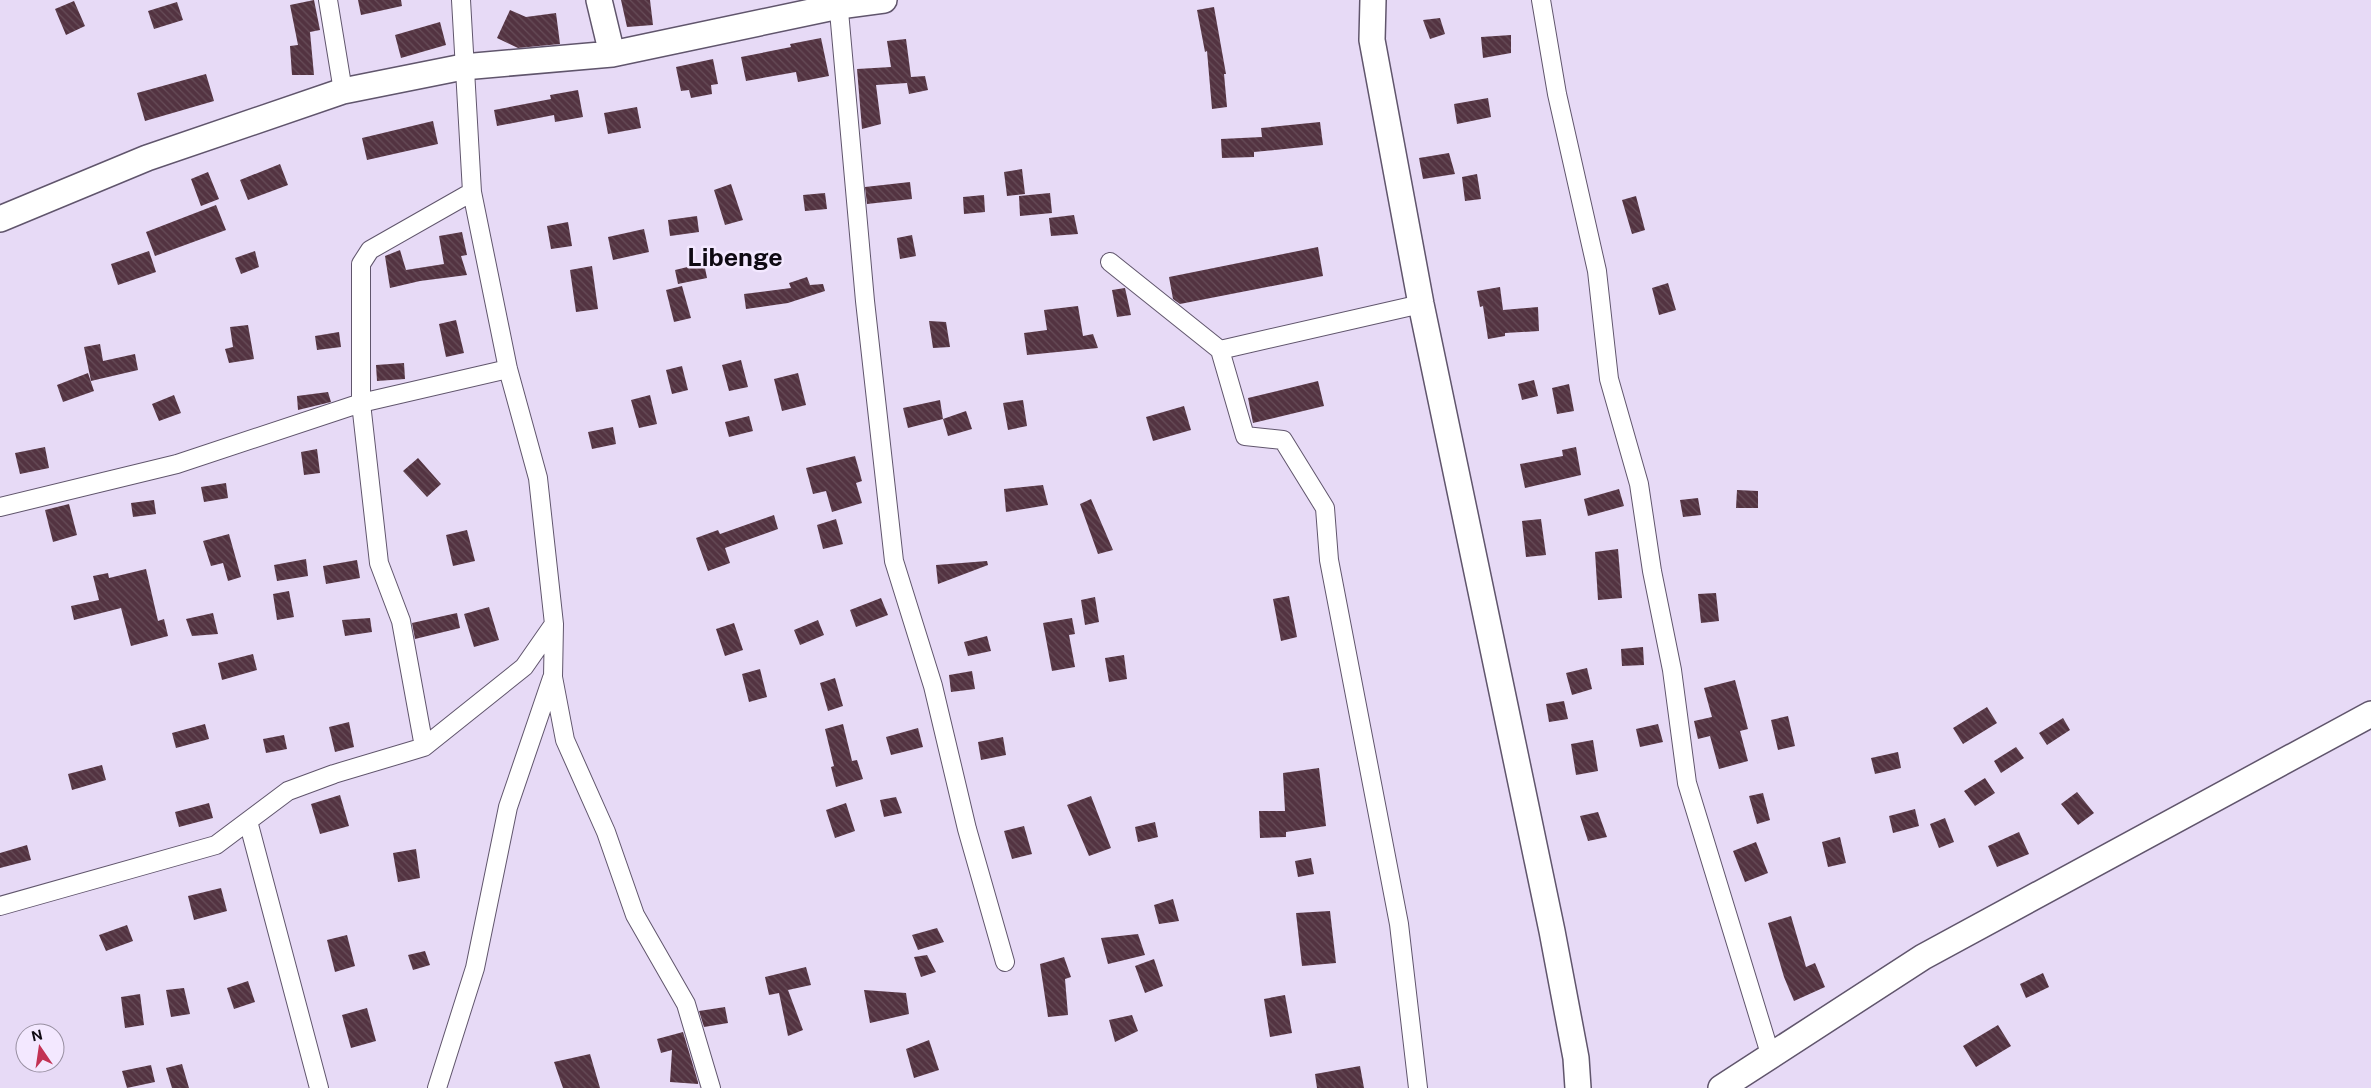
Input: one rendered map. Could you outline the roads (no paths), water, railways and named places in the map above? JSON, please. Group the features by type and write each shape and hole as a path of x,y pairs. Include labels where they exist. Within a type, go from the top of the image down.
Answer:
{"street":[{"path":"328,0 343,91"},
{"path":"461,0 463,67 472,192 508,369 538,478 554,624 553,677 565,740 606,832 635,915 686,1004 711,1088"},
{"path":"599,0 612,54"},
{"path":"0,219 147,158 343,91 463,67 612,54 839,3 884,0"},
{"path":"1373,0 1372,40 1421,304 1552,931 1576,1058 1578,1088"},
{"path":"1541,0 1557,94 1597,270 1609,379 1639,484 1652,571 1672,670 1688,783 1771,1057"},
{"path":"839,3 865,302 894,561 933,686 967,829 1005,962"},
{"path":"424,747 401,621 379,563 361,403 361,264 370,250 472,192"},
{"path":"1110,262 1220,350 1245,436 1283,440 1325,508 1329,560 1399,924 1418,1088"},
{"path":"1220,350 1421,304"},
{"path":"0,508 176,464 361,403 508,369"},
{"path":"0,906 216,845 288,791 334,774 424,747 524,667 554,624"},
{"path":"436,1088 475,968 508,807 553,677"},
{"path":"1721,1088 1923,958 2371,714"},
{"path":"248,821 319,1088"}],"district":[{"name":"Libenge","path":"735,257"}]}
